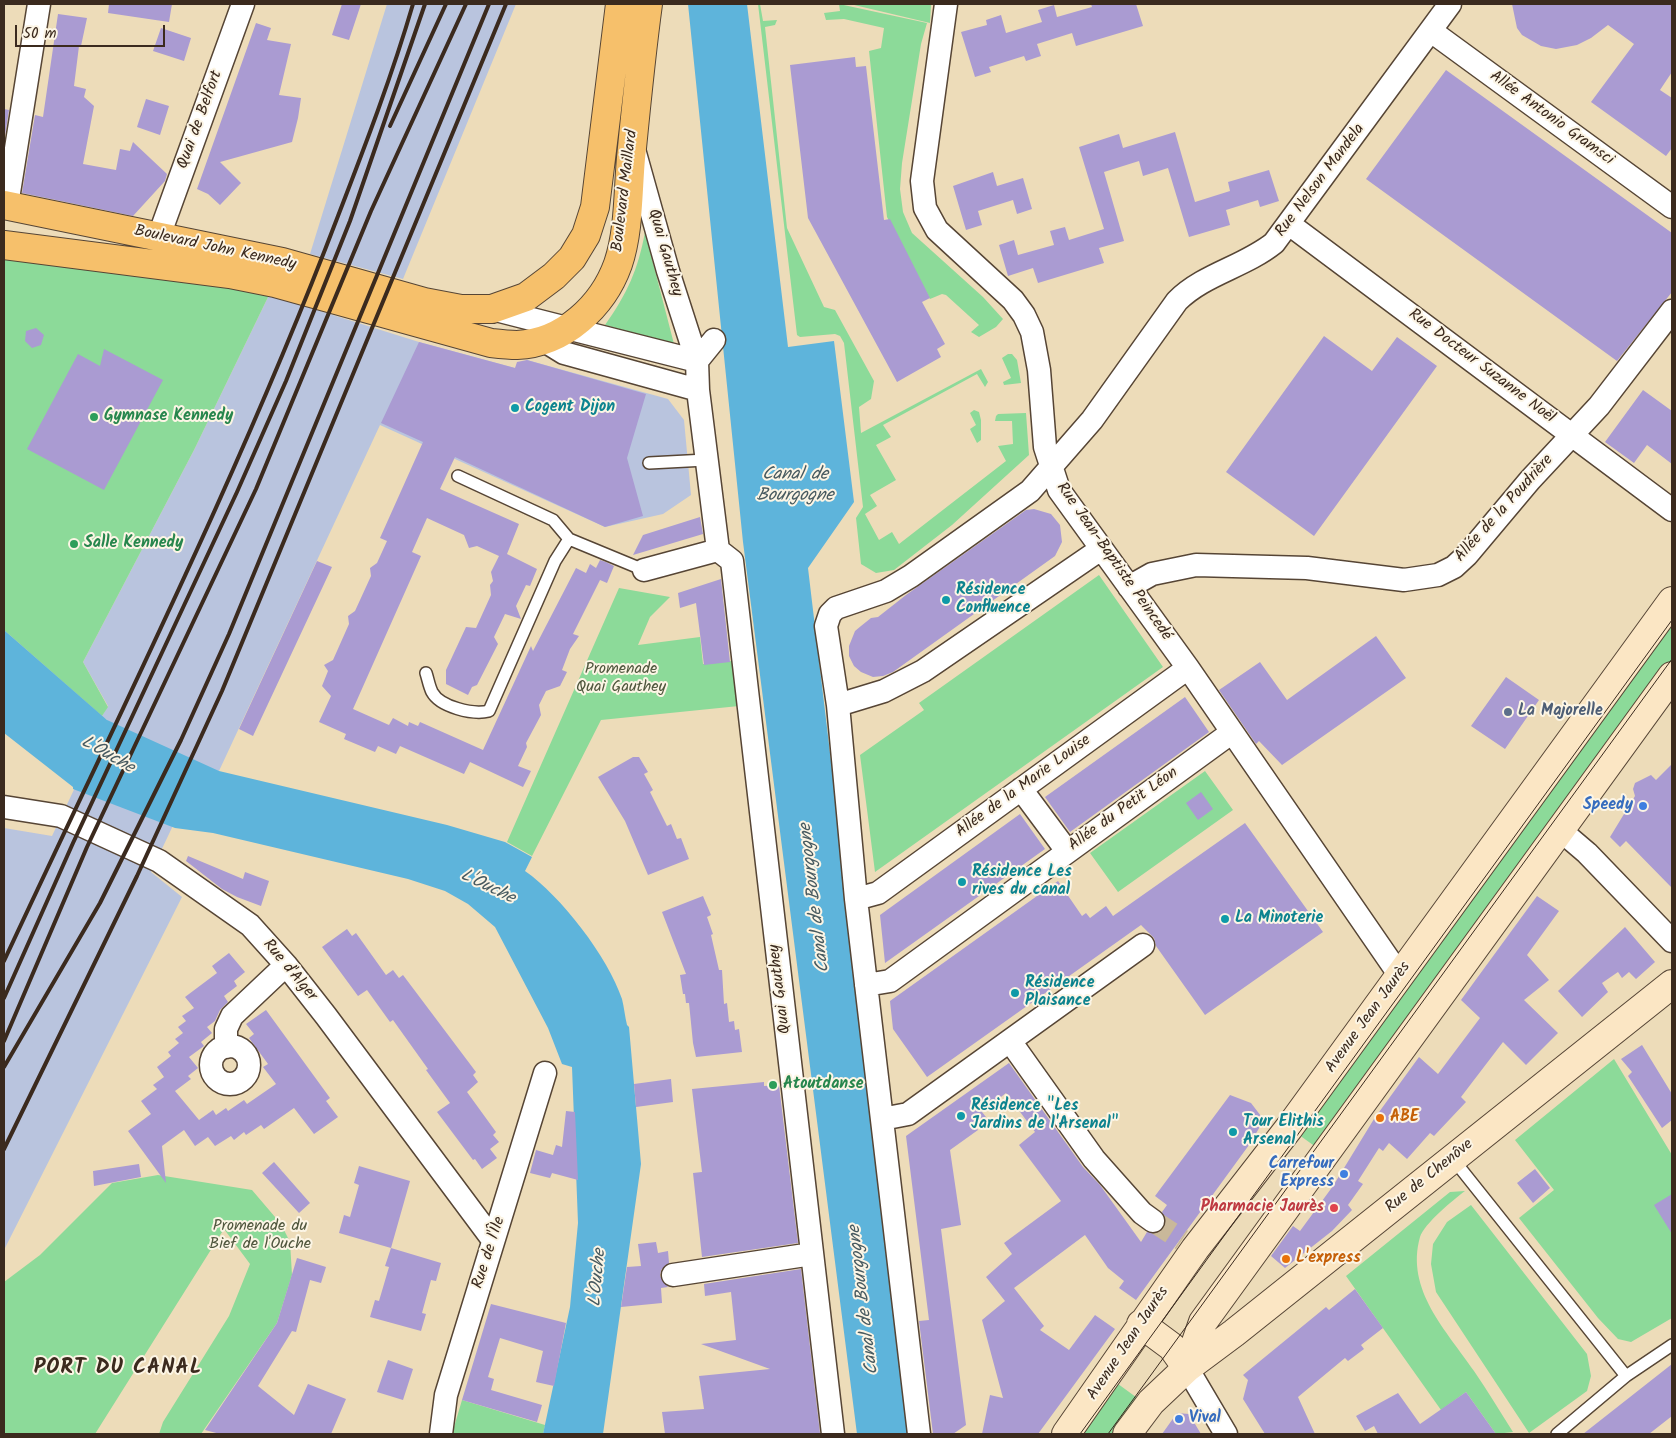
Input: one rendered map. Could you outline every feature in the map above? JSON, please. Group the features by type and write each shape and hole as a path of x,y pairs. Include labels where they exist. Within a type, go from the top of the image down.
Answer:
{"main road":[{"name":"Boulevard Maillard","path":"422,312 492,309 526,297 554,276 572,258 586,235 595,206 620,4"},
{"name":"Boulevard Maillard","path":"422,312 491,343 518,345 543,340 569,328 595,305 608,285 618,262 641,51 648,4"},
{"name":"Boulevard John Kennedy","path":"5,206 282,262 422,312"},
{"name":"Boulevard John Kennedy","path":"4,246 230,274 422,312"},
{"name":"Avenue Jean Jaurès","path":"1066,1434 1109,1374 1188,1245 1289,1128 1672,601"},
{"path":"1127,1434 1151,1402 1187,1368 1203,1322 1672,676"},
{"name":"Rue de Chenôve","path":"1187,1368 1234,1333 1672,984"},
{"path":"1141,1324 1172,1347 1187,1368"}],"street":[{"path":"5,206 39,4"},
{"name":"Quai de Belfort","path":"159,236 243,4"},
{"name":"Rue Jean-Baptiste Peincedé","path":"946,4 922,181 924,208 942,238 1000,286 1024,315 1032,332 1038,357 1045,447 1059,490 1188,668 1394,967 1401,973"},
{"name":"Rue Nelson Mandela","path":"919,1434 856,899 838,704 826,626 830,614 836,608 886,591 911,576 1030,491 1050,465 1092,420 1177,301 1194,287 1262,252 1274,243 1450,4"},
{"name":"Allée Antonio Gramsci","path":"1431,31 1672,207"},
{"name":"Quai Gauthey","path":"632,145 668,271 697,361 698,390 718,550 732,561 833,1434"},
{"name":"Rue Docteur Suzanne Noël","path":"1289,224 1672,510"},
{"path":"492,309 697,361 714,340"},
{"name":"Allée de la Poudrière","path":"1129,587 1152,574 1196,565 1306,568 1404,580 1438,575 1454,567 1468,555 1530,480 1599,406 1672,311"},
{"path":"543,340 564,353 698,390"},
{"path":"838,704 884,691 923,671 1101,549"},
{"path":"644,570 718,550"},
{"name":"Allée de la Marie Louise","path":"856,899 878,892 1188,668"},
{"name":"Allée du Petit Léon","path":"866,985 890,981 1231,732"},
{"path":"1021,790 1068,851"},
{"name":"Rue d'Alger","path":"4,807 61,816 159,861 250,925 286,965 493,1240"},
{"path":"1560,830 1587,853 1672,941"},
{"path":"882,1119 908,1114 1143,945"},
{"path":"226,1047 226,1029 232,1016 286,965"},
{"path":"1010,1041 1094,1159 1142,1213 1153,1221"},
{"name":"Rue de l'Île","path":"441,1434 446,1395 545,1073"},
{"path":"673,1275 812,1254"},
{"path":"1187,1368 1226,1434"}],"lane":[{"path":"649,463 706,460"},
{"path":"458,476 553,520 569,538 644,570"},
{"path":"426,673 432,692 438,699 470,713 489,711 555,561 569,538"},
{"path":"1453,1159 1626,1376"},
{"path":"1557,1434 1626,1376 1672,1345"}],"shaded area":[{"path":"387,4 516,4 403,279 310,254"},
{"path":"269,295 419,342 515,368 527,360 668,399 684,420 691,495 663,514 605,527 380,425 219,771 186,798 151,872 182,897 4,1250 4,828 52,836 107,720 102,716 108,706 83,662 194,450"}],"green space":[{"path":"758,4 760,4 763,21 777,20 775,25 765,27 787,228 824,307 835,310 874,381 871,399 859,407 861,433 981,369 988,382 985,387 977,374 883,425 891,437 876,445 896,480 870,495 877,506 865,514 879,540 892,532 899,544 1006,461 998,446 1013,444 1012,421 995,421 996,416 998,414 1026,413 1029,455 952,525 894,570 876,573 861,564 856,518 863,507 844,343 840,336 835,334 800,337 797,335"},
{"path":"839,4 927,23 921,44 902,163 900,189 903,212 912,233 983,297 1003,319 996,327 979,337 971,332 979,325 946,295 942,294 930,299 887,217 869,51 881,48 884,28 844,19 826,20 824,13 840,11"},
{"path":"850,4 931,4 930,23"},
{"path":"645,232 674,344 605,325 620,303 631,281"},
{"name":"Salle Kennedy","path":"4,259 269,295 194,450 83,662 108,707 102,716 4,630"},
{"path":"1012,354 1017,360 1021,383 1004,385 1003,382 1011,378 1002,358"},
{"path":"974,410 979,412 981,420 981,440 977,443 970,429 976,425 970,413"},
{"path":"1099,575 1163,667 875,872 860,755 924,710 919,703"},
{"name":"Promenade Quai Gauthey","path":"619,588 670,597 650,617 638,645 700,637 703,664 732,661 739,706 601,720 532,856 507,842"},
{"path":"1672,613 1672,666 1320,1150 1295,1132"},
{"path":"1205,771 1233,810 1118,892 1090,853"},
{"path":"1614,1059 1672,1155 1672,1318 1631,1342 1618,1339 1598,1318 1519,1218 1554,1190 1515,1140"},
{"name":"Promenade du Bief de l'Ouche","path":"158,1175 252,1190 281,1224 290,1242 292,1275 277,1323 201,1434 159,1434 163,1422 229,1316 250,1264 224,1229 95,1434 4,1434 4,1282 40,1255 112,1183"},
{"path":"1465,1191 1453,1200 1427,1226 1420,1237 1417,1256 1418,1275 1431,1309 1513,1432 1496,1434 1466,1392 1441,1410 1346,1276 1450,1192"},
{"path":"1471,1205 1587,1354 1591,1376 1587,1391 1529,1433 1436,1292 1431,1264 1433,1244 1447,1222"},
{"path":"1114,1381 1140,1400 1115,1434 1076,1434"},
{"path":"462,1400 545,1425 543,1434 452,1434"}],"water":[{"name":"Canal de Bourgogne","path":"688,4 747,4 788,347 834,341 854,502 808,568 911,1434 857,1434 743,542"},
{"name":"L'Ouche","path":"4,630 107,720 219,771 447,825 505,842 532,857 525,871 568,911 595,947 615,982 622,999 629,1027 641,1164 603,1434 543,1434 570,1307 578,1223 572,1067 562,1064 548,1028 495,927 468,904 445,891 408,879 213,833 175,828 73,789 73,787 4,733"}],"building":[{"path":"109,4 172,4 169,22 108,13"},
{"path":"342,4 361,4 349,40 332,35"},
{"path":"1091,4 1136,4 1143,26 1076,46 1072,33 1037,44 1041,56 1026,61 1024,56 989,67 991,72 975,77 961,32 987,25 986,20 1001,15 1006,33 1042,22 1038,10 1054,5 1057,17 1092,7"},
{"path":"1512,4 1672,4 1672,72 1660,90 1672,98 1672,148 1666,156 1591,102 1634,44 1608,25 1591,38 1577,45 1556,49 1541,46 1522,35 1517,28"},
{"path":"58,14 87,18 81,46 79,46 74,86 86,89 84,97 94,106 83,164 116,170 120,149 130,151 133,142 167,174 165,181 133,216 22,193 35,115 43,117"},
{"path":"256,23 271,28 267,40 291,44 279,95 301,98 298,118 292,142 220,162 241,183 220,205 208,194 197,189"},
{"path":"161,28 191,38 184,61 153,51"},
{"path":"855,57 856,67 866,66 884,220 890,219 930,298 922,302 945,344 937,349 941,357 897,382 808,218 790,65"},
{"path":"1446,70 1672,233 1672,292 1617,361 1366,179"},
{"path":"146,99 169,106 160,135 137,127"},
{"path":"4,109 9,110 4,142"},
{"path":"1175,132 1195,202 1230,191 1228,182 1269,170 1279,201 1260,207 1258,200 1226,210 1230,225 1189,237 1168,168 1143,176 1139,161 1104,172 1124,241 1099,248 1104,263 1038,283 1033,268 1008,276 999,245 1014,240 1018,255 1054,245 1050,231 1065,227 1069,240 1104,229 1079,147 1119,134 1123,148"},
{"path":"993,172 997,186 1023,178 1032,209 1017,214 1013,200 978,211 982,225 966,230 953,186"},
{"path":"36,328 44,335 41,345 32,348 25,341 26,331"},
{"path":"1324,336 1372,371 1397,337 1437,366 1314,536 1226,472"},
{"path":"419,342 515,368 517,362 527,360 646,394 627,458 643,516 605,527 455,457 440,489 519,524 507,554 537,569 530,586 526,585 516,606 521,619 505,614 494,637 498,644 477,685 472,687 468,695 446,684 446,670 466,627 476,628 491,595 490,585 493,581 491,572 499,556 477,546 469,548 464,535 427,518 412,552 421,556 353,709 389,725 393,718 408,726 409,722 418,726 420,722 483,750 531,646 533,651 576,568 586,573 590,564 596,568 600,560 606,562 614,566 607,583 600,580 573,634 579,636 570,649 562,670 567,672 560,686 546,691 539,705 541,715 526,743 527,747 518,766 531,771 523,787 470,762 464,774 400,746 396,754 378,746 375,752 344,739 346,734 319,722 331,696 322,686 328,671 324,665 333,660 349,624 348,616 355,611 371,576 370,568 377,563 387,541 380,538 423,442 381,423"},
{"name":"Gymnase Kennedy","path":"104,349 163,380 104,490 27,449 78,354 100,366"},
{"path":"1643,390 1672,411 1672,464 1647,445 1634,463 1605,442"},
{"name":"Résidence Confluence","path":"1034,509 1051,514 1060,525 1062,542 1055,556 893,672 873,677 861,672 854,666 849,656 849,646 855,631 871,618 878,617 1026,510"},
{"path":"700,517 703,534 633,555 643,535"},
{"path":"317,561 332,567 253,736 239,729"},
{"path":"721,579 730,662 704,665 696,603 680,608 678,593"},
{"path":"1376,636 1406,678 1282,765 1259,741 1256,744 1219,690 1260,662 1287,700"},
{"name":"La Majorelle","path":"1506,677 1539,700 1505,749 1471,726"},
{"path":"1185,697 1209,732 1070,832 1045,797"},
{"path":"633,757 639,757 648,772 644,774 653,790 650,792 667,826 671,824 677,839 681,838 689,859 648,875 625,821 598,777"},
{"path":"1672,764 1672,888 1626,841 1620,847 1610,837 1635,796 1633,789 1635,783 1651,775 1656,780"},
{"path":"1201,792 1213,809 1198,820 1186,803"},
{"name":"Résidence Les rives du canal","path":"1020,814 1045,849 885,963 880,915"},
{"path":"1245,823 1323,932 1205,1015 1156,946 1154,938 1141,925 927,1077 893,1029 890,1001 1058,881 1082,916 1086,913 1090,918 1106,906 1113,916"},
{"path":"188,856 243,879 245,872 269,881 261,906 222,889 186,861"},
{"path":"703,896 711,915 707,917 713,934 711,935 719,970 722,970 724,1004 727,1003 729,1022 734,1021 735,1030 739,1029 742,1052 696,1057 689,1003 686,1003 685,994 683,994 680,975 686,974 662,912"},
{"path":"1537,896 1559,911 1527,955 1549,980 1524,1000 1558,1033 1526,1065 1503,1042 1461,1097 1466,1102 1434,1136 1430,1133 1407,1159 1389,1143 1383,1151 1379,1148 1358,1181 1363,1184 1348,1205 1352,1210 1332,1231 1285,1268 1271,1256 1293,1226 1300,1231 1333,1186 1374,1119 1419,1057 1438,1074 1480,1018 1461,1000"},
{"path":"1625,927 1655,962 1636,979 1629,972 1622,978 1618,972 1602,983 1608,992 1582,1017 1558,991"},
{"path":"347,929 352,936 356,933 386,975 393,970 399,978 403,975 476,1072 473,1075 478,1082 467,1092 496,1132 493,1135 499,1142 490,1149 497,1158 482,1169 437,1112 450,1103 393,1020 390,1022 367,990 358,996 322,947"},
{"path":"229,953 245,972 234,981 237,986 224,996 228,1002 220,1010 215,1021 207,1027 212,1033 201,1042 204,1046 189,1057 198,1068 188,1076 191,1079 175,1091 199,1120 213,1110 216,1115 226,1108 228,1111 244,1100 247,1104 276,1084 263,1067 268,1064 249,1038 254,1034 246,1024 266,1010 330,1098 326,1101 338,1117 314,1134 294,1108 264,1129 261,1125 246,1135 244,1132 234,1140 231,1136 215,1146 208,1137 195,1146 184,1130 162,1146 166,1183 128,1131 151,1114 141,1101 157,1089 153,1085 164,1077 157,1067 171,1056 168,1052 179,1043 175,1039 183,1033 178,1027 186,1021 182,1016 194,1008 185,997 217,973 212,966"},
{"path":"1642,1045 1672,1094 1672,1120 1662,1128 1628,1076 1632,1072 1621,1059"},
{"path":"1009,1063 1083,1167 1100,1185 1141,1242 1147,1232 1158,1233 1164,1228 1166,1222 1162,1212 1167,1205 1155,1196 1230,1095 1251,1103 1264,1120 1249,1145 1136,1300 1119,1288 1124,1281 1108,1268 1085,1235 1014,1288 1044,1326 1040,1330 1069,1350 1095,1315 1115,1329 1038,1434 982,1434 990,1395 1003,1398 982,1320 1005,1301 986,1277 1012,1254 1004,1243 1061,1201 1019,1145 1035,1132 1006,1093 982,1112 986,1117 975,1126 978,1130 950,1150 961,1225 941,1229 966,1425 953,1434 933,1434 919,1321 929,1320 906,1136"},
{"path":"671,1079 673,1102 636,1107 634,1084"},
{"path":"764,1082 764,1086 779,1085 798,1243 702,1257 693,1173 702,1172 692,1089"},
{"path":"566,1111 575,1112 578,1180 552,1173 550,1178 530,1173 536,1150 553,1155 556,1145 562,1147"},
{"path":"274,1162 310,1203 299,1213 262,1173"},
{"path":"139,1164 141,1177 94,1186 93,1171"},
{"path":"359,1166 410,1181 391,1248 339,1233 344,1215 350,1217 359,1185 354,1183"},
{"path":"1535,1169 1550,1188 1533,1203 1517,1183"},
{"path":"1672,1194 1672,1234 1654,1205"},
{"path":"656,1242 658,1253 668,1251 669,1263 661,1270 660,1276 668,1287 661,1288 662,1303 621,1307 627,1267 641,1266 638,1244"},
{"path":"391,1248 441,1263 436,1281 431,1280 422,1313 426,1314 421,1331 370,1317 375,1300 379,1301 389,1267 385,1266"},
{"path":"297,1258 326,1267 321,1283 310,1280 296,1332 292,1331 258,1386 294,1415 308,1384 346,1399 331,1434 220,1434 205,1430 277,1323"},
{"path":"801,1269 820,1433 665,1434 662,1412 704,1409 699,1376 770,1369 701,1344 736,1340 731,1292 705,1296 704,1284"},
{"path":"1355,1289 1383,1328 1361,1345 1364,1349 1348,1361 1345,1358 1298,1397 1315,1434 1265,1434 1243,1399 1248,1380 1243,1375 1326,1307 1329,1310"},
{"path":"491,1304 566,1323 554,1386 536,1382 543,1351 500,1338 488,1377 494,1379 491,1390 542,1405 537,1422 462,1400"},
{"path":"388,1360 413,1369 403,1400 377,1392"},
{"path":"1672,1364 1672,1416 1649,1434 1583,1434"},
{"path":"1466,1392 1496,1434 1378,1434 1374,1426 1365,1431 1356,1416 1398,1393 1420,1424"},
{"path":"1177,1413 1189,1414 1201,1434 1162,1434"}],"tunnel":[{"path":"1153,1221 1182,1240"}],"tram line":[{"path":"1080,1434 1672,620"},
{"path":"1108,1434 1672,659"}],"railway":[{"path":"4,961 178,592 261,405 301,311 358,163 387,84 413,4"},
{"path":"4,998 73,843 237,492 286,381 350,221 425,4"},
{"path":"390,126 446,4"},
{"path":"4,1041 87,847 256,489 371,211 466,4"},
{"path":"4,1067 100,903 181,740 229,634 489,4"},
{"path":"4,1149 137,876 222,691 506,4"}],"place":[{"name":"Cogent Dijon","path":"515,408"},
{"name":"Gymnase Kennedy","path":"94,417"},
{"name":"Salle Kennedy","path":"74,544"},
{"name":"Résidence Confluence","path":"946,600"},
{"name":"La Majorelle","path":"1508,712"},
{"name":"Speedy","path":"1643,806"},
{"name":"Résidence Les rives du canal","path":"962,882"},
{"name":"La Minoterie","path":"1225,919"},
{"name":"Résidence Plaisance","path":"1015,993"},
{"name":"Atoutdanse","path":"773,1085"},
{"name":"Résidence \"Les Jardins de l'Arsenal\"","path":"961,1116"},
{"name":"ABE","path":"1380,1118"},
{"name":"Tour Elithis Arsenal","path":"1233,1132"},
{"name":"Carrefour Express","path":"1344,1174"},
{"name":"Pharmacie Jaurès","path":"1334,1208"},
{"name":"L'express","path":"1286,1259"},
{"name":"Vival","path":"1179,1419"}],"district":[{"name":"PORT DU CANAL","path":"118,1369"}]}
